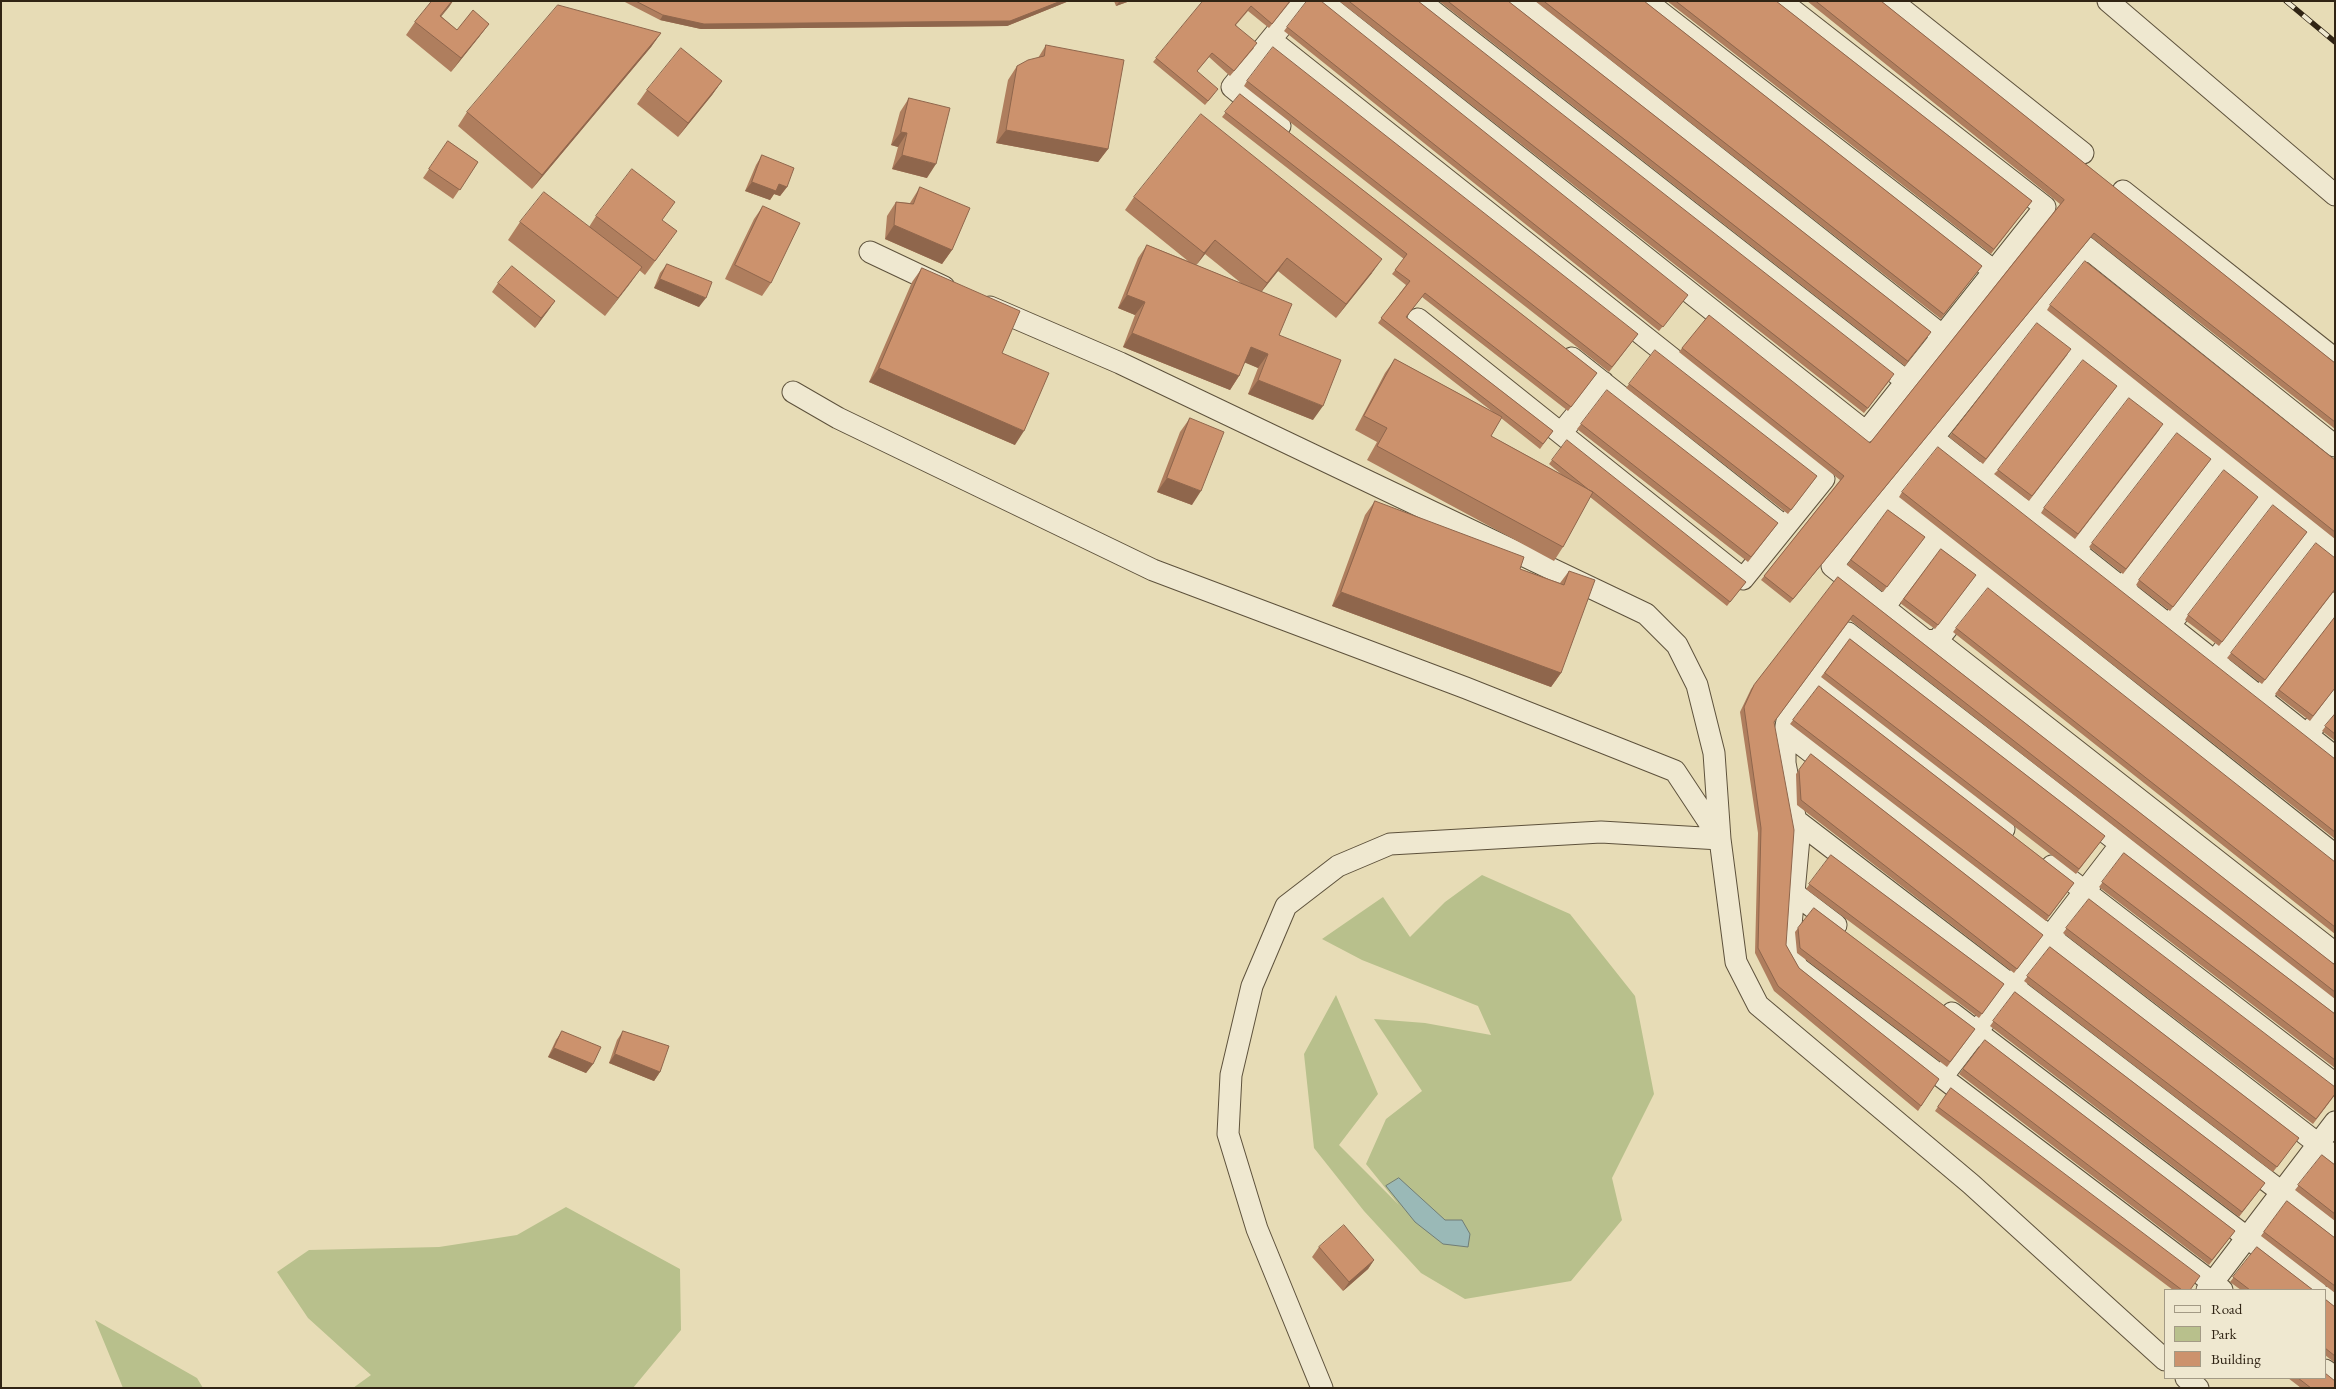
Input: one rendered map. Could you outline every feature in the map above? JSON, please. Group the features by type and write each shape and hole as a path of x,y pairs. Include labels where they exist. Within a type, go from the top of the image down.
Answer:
{"lane":[{"path":"1294,137 1232,87 1302,1"},
{"path":"1322,1 1866,432 2045,207 1781,1"},
{"path":"1420,1 1906,381"},
{"path":"1519,1 1942,336"},
{"path":"1646,1 1994,272"},
{"path":"1892,1 2083,153"},
{"path":"2108,1 2335,195"},
{"path":"1271,40 1824,479 1743,579 1418,319"},
{"path":"2123,191 2335,359"},
{"path":"2335,446 2086,247 1932,438 1832,566 1925,640 1937,641 2335,953"},
{"path":"870,252 1120,364 1646,614 1677,645 1697,685 1714,753 1720,839 1736,962 1758,1005 1971,1184 2163,1353"},
{"path":"2034,312 2335,552"},
{"path":"1557,345 1786,527"},
{"path":"1982,477 2082,350"},
{"path":"1561,433 1603,382"},
{"path":"2029,514 2129,387"},
{"path":"793,392 838,418 1153,570 1466,688 1675,771 1720,839"},
{"path":"2075,551 2175,424"},
{"path":"1932,438 2335,757"},
{"path":"2122,588 2221,461"},
{"path":"1886,498 2335,855"},
{"path":"2169,626 2268,498"},
{"path":"2214,662 2314,535"},
{"path":"1884,607 1936,539"},
{"path":"1937,641 1986,579"},
{"path":"2260,698 2335,603"},
{"path":"2335,1010 1848,634 1788,715 1785,732 1785,763 1799,838 1790,936 1797,967 2214,1288 2248,1237 2335,1122"},
{"path":"1813,681 2335,1084"},
{"path":"2307,735 2335,700"},
{"path":"1785,732 2335,1157"},
{"path":"1797,821 2335,1233"},
{"path":"1318,1386 1257,1229 1228,1134 1232,1075 1252,986 1286,906 1338,866 1390,844 1601,832 1720,839"},
{"path":"1942,1077 2121,844"},
{"path":"1794,893 1850,935"},
{"path":"1937,1002 2315,1289"},
{"path":"2187,1379 2198,1388"}],"green space":[{"path":"1482,875 1570,914 1635,996 1654,1094 1612,1178 1622,1220 1571,1281 1465,1299 1421,1273 1364,1211 1314,1148 1304,1054 1336,995 1378,1094 1339,1145 1399,1205 1366,1164 1386,1119 1422,1091 1374,1019 1425,1023 1491,1035 1478,1006 1362,960 1322,939 1383,897 1410,937 1445,902"},
{"path":"566,1207 680,1269 681,1330 633,1388 353,1388 371,1375 308,1318 277,1272 309,1250 439,1247 517,1235"},
{"path":"95,1320 197,1378 203,1388 123,1388"}],"water":[{"path":"1399,1178 1445,1220 1462,1220 1470,1234 1468,1247 1443,1244 1415,1222 1386,1186"}],"building":[{"path":"432,1 452,1 440,16 457,30 473,10 489,24 461,58 415,22"},
{"path":"636,1 1061,1 1010,21 704,24 663,15"},
{"path":"1203,1 1290,1 1272,24 1251,6 1235,25 1257,43 1234,71 1212,53 1197,71 1218,89 1208,101 1156,58"},
{"path":"1307,1 1321,1 1688,295 1663,327 1287,27"},
{"path":"1349,1 1418,1 1894,374 1868,408"},
{"path":"1448,1 1508,1 1931,332 1908,361"},
{"path":"1544,1 1644,1 1982,266 1944,314"},
{"path":"1676,1 1776,1 2032,201 1994,249"},
{"path":"1816,1 1881,1 2335,363 2335,422 2094,233 1793,599 1764,576 1844,476 1682,348 1709,315 1870,443 2064,200"},
{"path":"558,5 661,33 542,175 467,112"},
{"path":"1046,45 1124,60 1108,149 1006,130 1017,66 1028,60 1044,56"},
{"path":"1273,47 1638,334 1612,367 1247,81"},
{"path":"681,48 722,81 688,123 647,90"},
{"path":"1240,94 1597,373 1571,407 1425,293 1406,317 1553,431 1543,444 1381,318 1410,281 1395,270 1407,254 1225,112"},
{"path":"909,98 950,108 936,164 902,155 907,133 901,132"},
{"path":"1201,114 1382,259 1346,304 1287,258 1267,283 1215,240 1204,253 1134,197"},
{"path":"448,141 478,162 460,190 429,169"},
{"path":"762,155 794,168 787,187 779,184 776,191 752,182"},
{"path":"632,169 675,202 662,220 677,231 655,261 596,216"},
{"path":"920,187 970,208 952,250 894,225 896,202 913,204"},
{"path":"544,192 642,267 618,298 520,222"},
{"path":"763,206 800,223 771,283 735,265"},
{"path":"1147,245 1292,304 1279,335 1341,360 1323,406 1258,380 1268,354 1251,347 1239,376 1132,333 1145,302 1127,295"},
{"path":"2085,261 2335,460 2335,532 2050,305"},
{"path":"667,264 712,282 706,298 660,279"},
{"path":"512,266 555,301 541,318 498,283"},
{"path":"922,268 1020,311 1002,353 1049,373 1024,431 879,368"},
{"path":"2037,323 2071,349 1986,459 1952,433"},
{"path":"1655,350 1817,476 1791,510 1629,384"},
{"path":"1395,359 1502,417 1491,436 1593,492 1563,547 1377,446 1387,428 1364,416"},
{"path":"2083,360 2117,386 2032,496 1998,470"},
{"path":"1607,390 1778,523 1751,557 1581,424"},
{"path":"2129,398 2163,424 2078,534 2044,508"},
{"path":"1190,418 1224,432 1201,491 1167,478"},
{"path":"2177,433 2211,459 2126,569 2092,543"},
{"path":"1567,440 1746,582 1730,602 1552,460"},
{"path":"1938,447 2335,759 2335,832 1902,492"},
{"path":"2224,470 2258,497 2173,607 2139,580"},
{"path":"1375,501 1524,557 1520,569 1564,585 1569,571 1595,580 1561,673 1341,592"},
{"path":"2273,505 2307,532 2222,642 2188,615"},
{"path":"1888,510 1925,537 1887,587 1851,560"},
{"path":"2316,543 2335,558 2335,589 2265,680 2231,653"},
{"path":"1941,549 1976,575 1938,625 1904,599"},
{"path":"1838,577 2335,965 2335,992 1853,615 1774,722 1794,830 1786,945 1799,968 1939,1079 1921,1106 1778,986 1758,948 1761,828 1744,707 1754,685"},
{"path":"1988,588 2335,862 2335,927 1956,628"},
{"path":"2335,617 2335,688 2313,716 2279,690"},
{"path":"1850,639 2105,836 2079,869 1825,673"},
{"path":"1819,686 2074,883 2049,916 1793,720"},
{"path":"2335,714 2335,734 2325,726"},
{"path":"1811,754 2043,935 2017,969 1801,800 1799,770"},
{"path":"2124,853 2335,1014 2335,1060 2102,882"},
{"path":"1831,855 2004,984 1982,1014 1809,884"},
{"path":"2089,899 2335,1087 2335,1094 2316,1119 2066,928"},
{"path":"1814,908 1975,1029 1950,1062 1800,948 1798,928"},
{"path":"2050,947 2299,1138 2277,1167 2027,976"},
{"path":"2015,992 2265,1183 2242,1212 1993,1021"},
{"path":"562,1031 601,1047 593,1064 554,1048"},
{"path":"623,1031 669,1046 660,1072 615,1054"},
{"path":"1985,1040 2235,1231 2212,1260 1963,1069"},
{"path":"1951,1088 2200,1276 2191,1289 2181,1289 1938,1107"},
{"path":"2322,1155 2335,1165 2335,1214 2298,1185"},
{"path":"2287,1201 2335,1238 2335,1286 2264,1232"},
{"path":"1344,1225 1374,1260 1349,1282 1319,1247"},
{"path":"2257,1247 2312,1289 2249,1289 2233,1277"},
{"path":"2326,1300 2335,1307 2335,1356 2326,1349"},
{"path":"2326,1374 2335,1381 2335,1388 2311,1388 2299,1379 2326,1379"}],"railway":[{"path":"2286,1 2335,42"}]}
